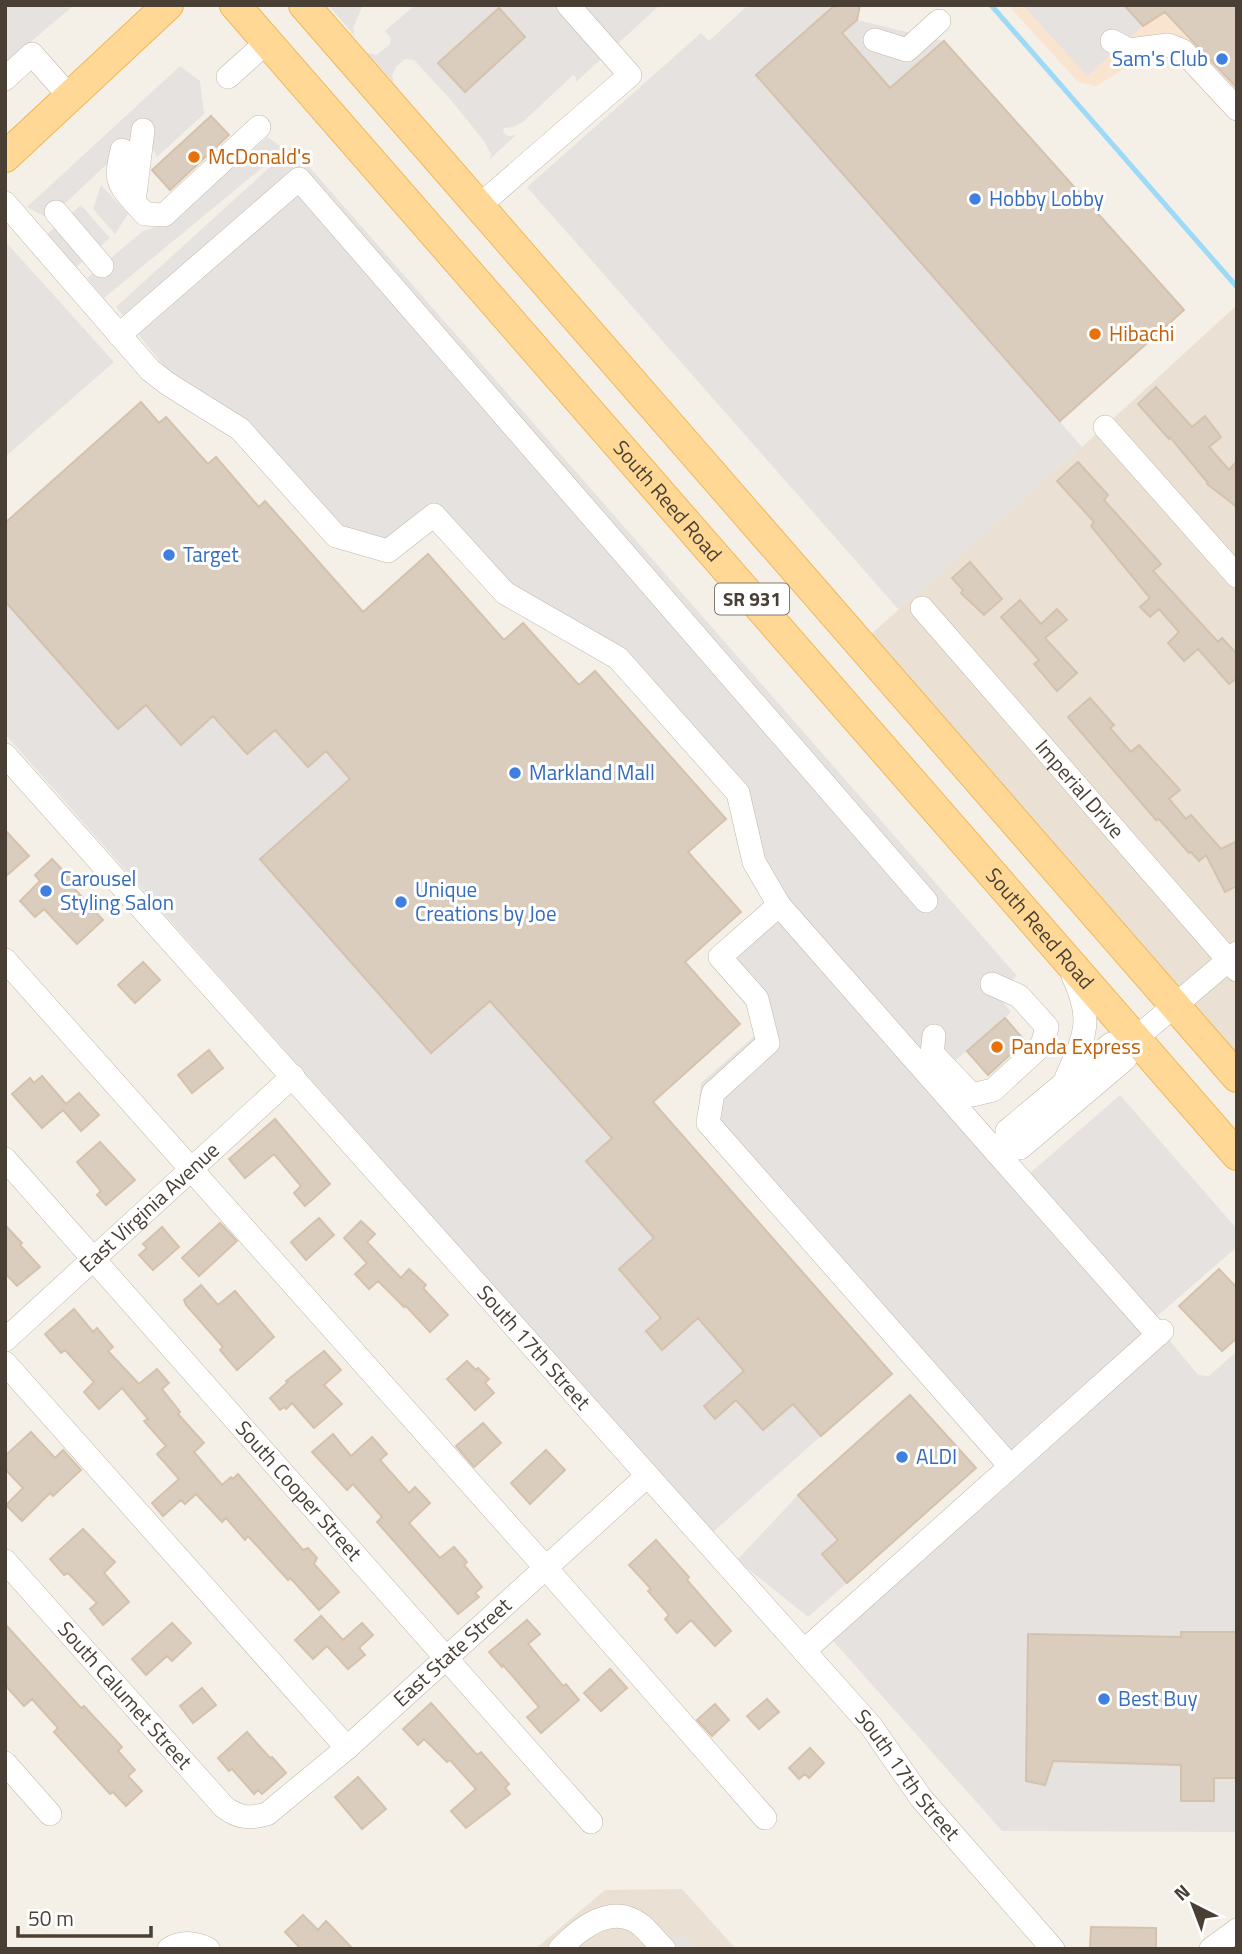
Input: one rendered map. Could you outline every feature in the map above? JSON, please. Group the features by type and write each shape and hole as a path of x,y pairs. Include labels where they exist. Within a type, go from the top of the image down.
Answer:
{"main road":[{"path":"5,157 167,5"},
{"name":"South Reed Road","path":"235,5 1064,957 1130,1043 1237,1155"},
{"name":"SR 931","path":"304,5 1237,1077"}],"street":[{"path":"479,206 630,75 568,5"},
{"path":"875,40 907,50 939,21"},
{"path":"1112,41 1129,50 1168,45 1183,51 1237,109"},
{"path":"228,77 267,42"},
{"path":"5,79 32,54 69,96"},
{"path":"122,150 116,174 120,187 145,214 164,215 259,127"},
{"path":"134,202 143,130"},
{"path":"119,335 299,179 926,901"},
{"path":"5,203 150,370 240,429 335,536 388,551 434,514 505,593 618,658 738,793 754,862 779,905 1002,1149 1160,1333 804,1651"},
{"path":"56,212 102,266"},
{"path":"5,227 44,270 76,285"},
{"path":"1105,427 1237,576"},
{"name":"Imperial Drive","path":"922,608 1234,961"},
{"name":"South 17th Street","path":"9,768 293,1076 871,1726 921,1798 1053,1949"},
{"path":"779,905 720,957 757,999 768,1043 713,1093 708,1123 1010,1466"},
{"path":"1063,1084 1082,1041 1086,1016 1081,993 1064,957"},
{"path":"5,960 765,1818"},
{"path":"1002,1149 1020,1148 1125,1059 1130,1043 1234,961"},
{"path":"934,1036 932,1053 972,1096 993,1090 1042,1045 1047,1027 1019,996 992,984"},
{"path":"1002,1149 1007,1131 1111,1044 1130,1043"},
{"name":"East Virginia Avenue","path":"5,1340 293,1076"},
{"name":"South Cooper Street","path":"5,1159 448,1657 591,1822"},
{"path":"5,1363 347,1748"},
{"name":"East State Street","path":"251,1818 267,1814 347,1748 647,1476"},
{"name":"South Calumet Street","path":"5,1561 224,1807 236,1816 251,1818"},
{"path":"5,1763 50,1814"},
{"path":"561,1949 576,1931 591,1921 620,1918 640,1924 664,1949"},
{"path":"1211,1949 1235,1935"}],"shaded area":[{"path":"5,5 74,5 5,64"},
{"path":"328,5 363,5 353,28 355,36"},
{"path":"415,5 660,5 576,82 573,75 523,122 504,128 503,132 508,136 516,135 490,159 491,154 484,141 414,60 405,59 396,67 392,76 394,83 367,53 377,55 390,44 391,38 385,31"},
{"path":"748,5 834,5 756,75 1082,447 899,610 527,187 701,33 709,41"},
{"path":"1008,5 1237,5 1237,123 1185,65 1158,58 1130,65 1096,86 1078,82"},
{"path":"1023,5 1124,5 1143,26 1087,76"},
{"path":"857,20 944,41 890,88 842,33"},
{"path":"180,66 200,81 204,114 157,157 143,130 56,212 46,217 27,207"},
{"path":"267,137 285,149 104,298 87,278 143,231 172,222"},
{"path":"292,147 1017,976 997,994 1011,1012 967,1051 952,1063 910,1070 1144,1335 994,1466 697,1124 701,1083 768,1024 720,957 779,905 738,793 618,658 505,593 434,515 388,551 347,530 252,428 176,381 116,307"},
{"path":"101,185 128,214 115,234 93,209"},
{"path":"81,205 110,238 75,268 46,235"},
{"path":"5,241 114,362 5,457"},
{"path":"1237,305 1237,1077 860,644"},
{"path":"5,601 146,705 181,745 213,716 247,754 275,730 326,751 350,779 260,860 431,1053 491,1000 612,1138 654,1238 619,1269 661,1318 647,1331 663,1349 698,1318 744,1371 704,1407 714,1418 736,1400 793,1404 821,1436 712,1533 5,734"},
{"path":"1120,1095 1237,1229 1237,1247 1148,1324 1022,1180"},
{"path":"1162,1331 1198,1375 1209,1376 1237,1351 1237,1832 1002,1831 826,1633"},
{"path":"798,1495 838,1540 822,1555 847,1583 808,1617 737,1560"},
{"path":"682,1889 736,1949 535,1949 605,1890"},
{"path":"681,1932 699,1949 663,1949"}],"building":[{"name":"Hobby Lobby","path":"835,5 860,5 857,20 842,33 890,88 944,41 1184,310 1060,421 756,75"},
{"name":"Sam's Club","path":"1124,5 1237,5 1237,88 1165,12 1143,26"},
{"path":"499,8 525,37 465,92 438,63"},
{"name":"McDonald's","path":"211,116 229,135 170,190 152,170"},
{"path":"1156,387 1192,427 1205,416 1221,437 1209,447 1229,470 1237,461 1237,507 1207,484 1170,437 1169,439 1138,404"},
{"name":"Markland Mall","path":"141,402 159,423 166,417 208,464 216,457 259,507 265,501 363,612 428,554 504,640 523,623 579,685 595,671 726,819 688,852 741,912 685,962 740,1024 653,1102 892,1374 821,1436 793,1404 763,1430 736,1400 715,1419 704,1406 744,1371 698,1318 662,1350 646,1331 661,1318 619,1269 654,1238 586,1161 612,1138 490,1001 431,1053 260,859 350,779 326,751 308,767 275,730 247,754 213,716 181,745 146,705 118,729 5,601 5,523"},
{"path":"1078,462 1108,495 1104,500 1161,564 1153,571 1218,642 1222,638 1237,654 1237,678 1229,684 1198,649 1184,661 1168,643 1179,632 1159,609 1150,617 1140,607 1150,598 1091,526 1094,522 1057,481"},
{"path":"970,562 1002,599 984,615 961,593 963,590 952,578"},
{"path":"1020,600 1041,624 1057,609 1067,620 1045,638 1077,673 1057,691 1034,664 1039,660 1001,617"},
{"path":"1090,698 1114,725 1110,728 1131,752 1139,745 1180,790 1169,799 1186,819 1191,815 1221,849 1237,841 1237,886 1225,892 1206,855 1199,861 1159,819 1156,820 1068,717"},
{"path":"5,830 29,856 5,877"},
{"path":"52,859 73,881 70,884 103,920 77,944 44,909 35,917 20,901 40,881 35,875"},
{"path":"143,962 160,980 135,1003 118,985"},
{"name":"Panda Express","path":"1005,1018 1025,1041 988,1075 967,1051"},
{"path":"209,1050 223,1068 192,1093 178,1075"},
{"path":"42,1076 66,1104 79,1093 99,1115 81,1131 63,1110 42,1128 12,1094 30,1078 34,1083"},
{"path":"275,1119 330,1184 305,1206 294,1193 301,1186 274,1154 245,1178 229,1159"},
{"path":"100,1142 135,1180 106,1205 97,1195 101,1191 77,1162"},
{"path":"319,1218 334,1235 306,1260 291,1242"},
{"path":"361,1221 375,1234 367,1242 401,1278 409,1269 426,1285 423,1288 448,1315 430,1332 378,1281 369,1289 355,1274 367,1263 344,1238"},
{"path":"220,1223 237,1241 199,1276 182,1258"},
{"path":"5,1225 40,1267 17,1286 5,1273"},
{"path":"162,1227 179,1247 153,1270 139,1255 147,1248 143,1244"},
{"path":"1219,1269 1237,1288 1237,1338 1222,1351 1179,1306"},
{"path":"201,1285 218,1305 235,1291 274,1337 237,1370 220,1350 223,1347 186,1305 184,1300"},
{"path":"74,1309 93,1332 97,1328 113,1347 108,1351 139,1384 157,1369 169,1383 162,1389 180,1412 178,1414 204,1443 194,1452 222,1485 238,1474 303,1550 308,1548 317,1558 314,1564 339,1592 319,1610 248,1536 245,1540 226,1518 222,1522 196,1494 185,1504 181,1500 163,1516 152,1503 179,1479 157,1454 166,1446 144,1421 148,1419 122,1388 99,1409 84,1392 94,1382 65,1350 61,1353 45,1334"},
{"path":"324,1351 341,1370 324,1385 342,1404 314,1428 292,1403 286,1409 284,1407 280,1410 270,1398 288,1382 286,1381"},
{"path":"467,1361 489,1379 485,1383 494,1393 475,1410 447,1379"},
{"path":"910,1395 976,1468 847,1583 822,1554 838,1540 798,1495"},
{"path":"483,1423 501,1443 474,1467 456,1446"},
{"path":"31,1432 55,1458 63,1450 81,1470 53,1496 50,1493 22,1521 6,1505 23,1488 5,1469 5,1456"},
{"path":"333,1434 351,1456 372,1437 387,1454 380,1460 409,1493 415,1487 430,1503 409,1523 440,1558 454,1547 467,1562 464,1565 482,1587 475,1593 479,1597 458,1614 377,1522 382,1517 353,1484 347,1490 312,1452"},
{"path":"546,1450 565,1470 530,1504 511,1483"},
{"path":"83,1529 115,1562 104,1573 129,1602 103,1625 90,1609 97,1603 68,1573 64,1575 50,1559"},
{"path":"656,1540 731,1631 715,1646 691,1620 677,1633 665,1619 669,1615 648,1591 651,1589 629,1565"},
{"path":"321,1616 343,1640 362,1623 373,1635 359,1648 365,1655 348,1669 327,1646 313,1659 295,1640"},
{"path":"527,1620 540,1634 528,1644 563,1686 566,1684 579,1700 541,1733 527,1717 539,1707 489,1652"},
{"path":"172,1623 191,1643 172,1661 167,1656 146,1675 132,1659"},
{"path":"5,1624 81,1708 84,1706 122,1747 118,1751 135,1770 128,1776 142,1791 126,1806 113,1792 110,1794 54,1732 58,1728 32,1699 24,1706 5,1685"},
{"name":"Best Buy","path":"1181,1632 1237,1632 1237,1778 1214,1778 1214,1801 1181,1801 1181,1765 1053,1761 1045,1785 1026,1781 1028,1634 1181,1637"},
{"path":"610,1669 627,1688 601,1711 584,1693"},
{"path":"202,1688 216,1705 193,1723 180,1706"},
{"path":"767,1699 779,1712 759,1729 747,1716"},
{"path":"431,1703 477,1755 481,1752 509,1784 505,1788 510,1794 466,1828 451,1811 476,1789 450,1760 447,1762 424,1739 418,1745 403,1729"},
{"path":"715,1704 729,1720 712,1736 697,1720"},
{"path":"247,1732 286,1773 262,1794 258,1790 254,1794 232,1769 229,1771 218,1758"},
{"path":"810,1748 824,1763 809,1778 805,1774 799,1779 789,1768"},
{"path":"358,1777 386,1809 362,1829 335,1797"},
{"path":"303,1915 318,1930 326,1921 353,1949 301,1949 285,1932"},
{"path":"1091,1927 1156,1928 1156,1949 1090,1949"}],"waterway":[{"path":"991,5 1237,287"}],"place":[{"name":"Sam's Club","path":"1222,59"},
{"name":"McDonald's","path":"194,157"},
{"name":"Hobby Lobby","path":"975,199"},
{"name":"Hibachi","path":"1095,334"},
{"name":"Target","path":"169,555"},
{"name":"Markland Mall","path":"515,773"},
{"name":"Carousel Styling Salon","path":"46,891"},
{"name":"Unique Creations by Joe","path":"401,902"},
{"name":"Panda Express","path":"997,1047"},
{"name":"ALDI","path":"902,1457"},
{"name":"Best Buy","path":"1104,1699"}]}
